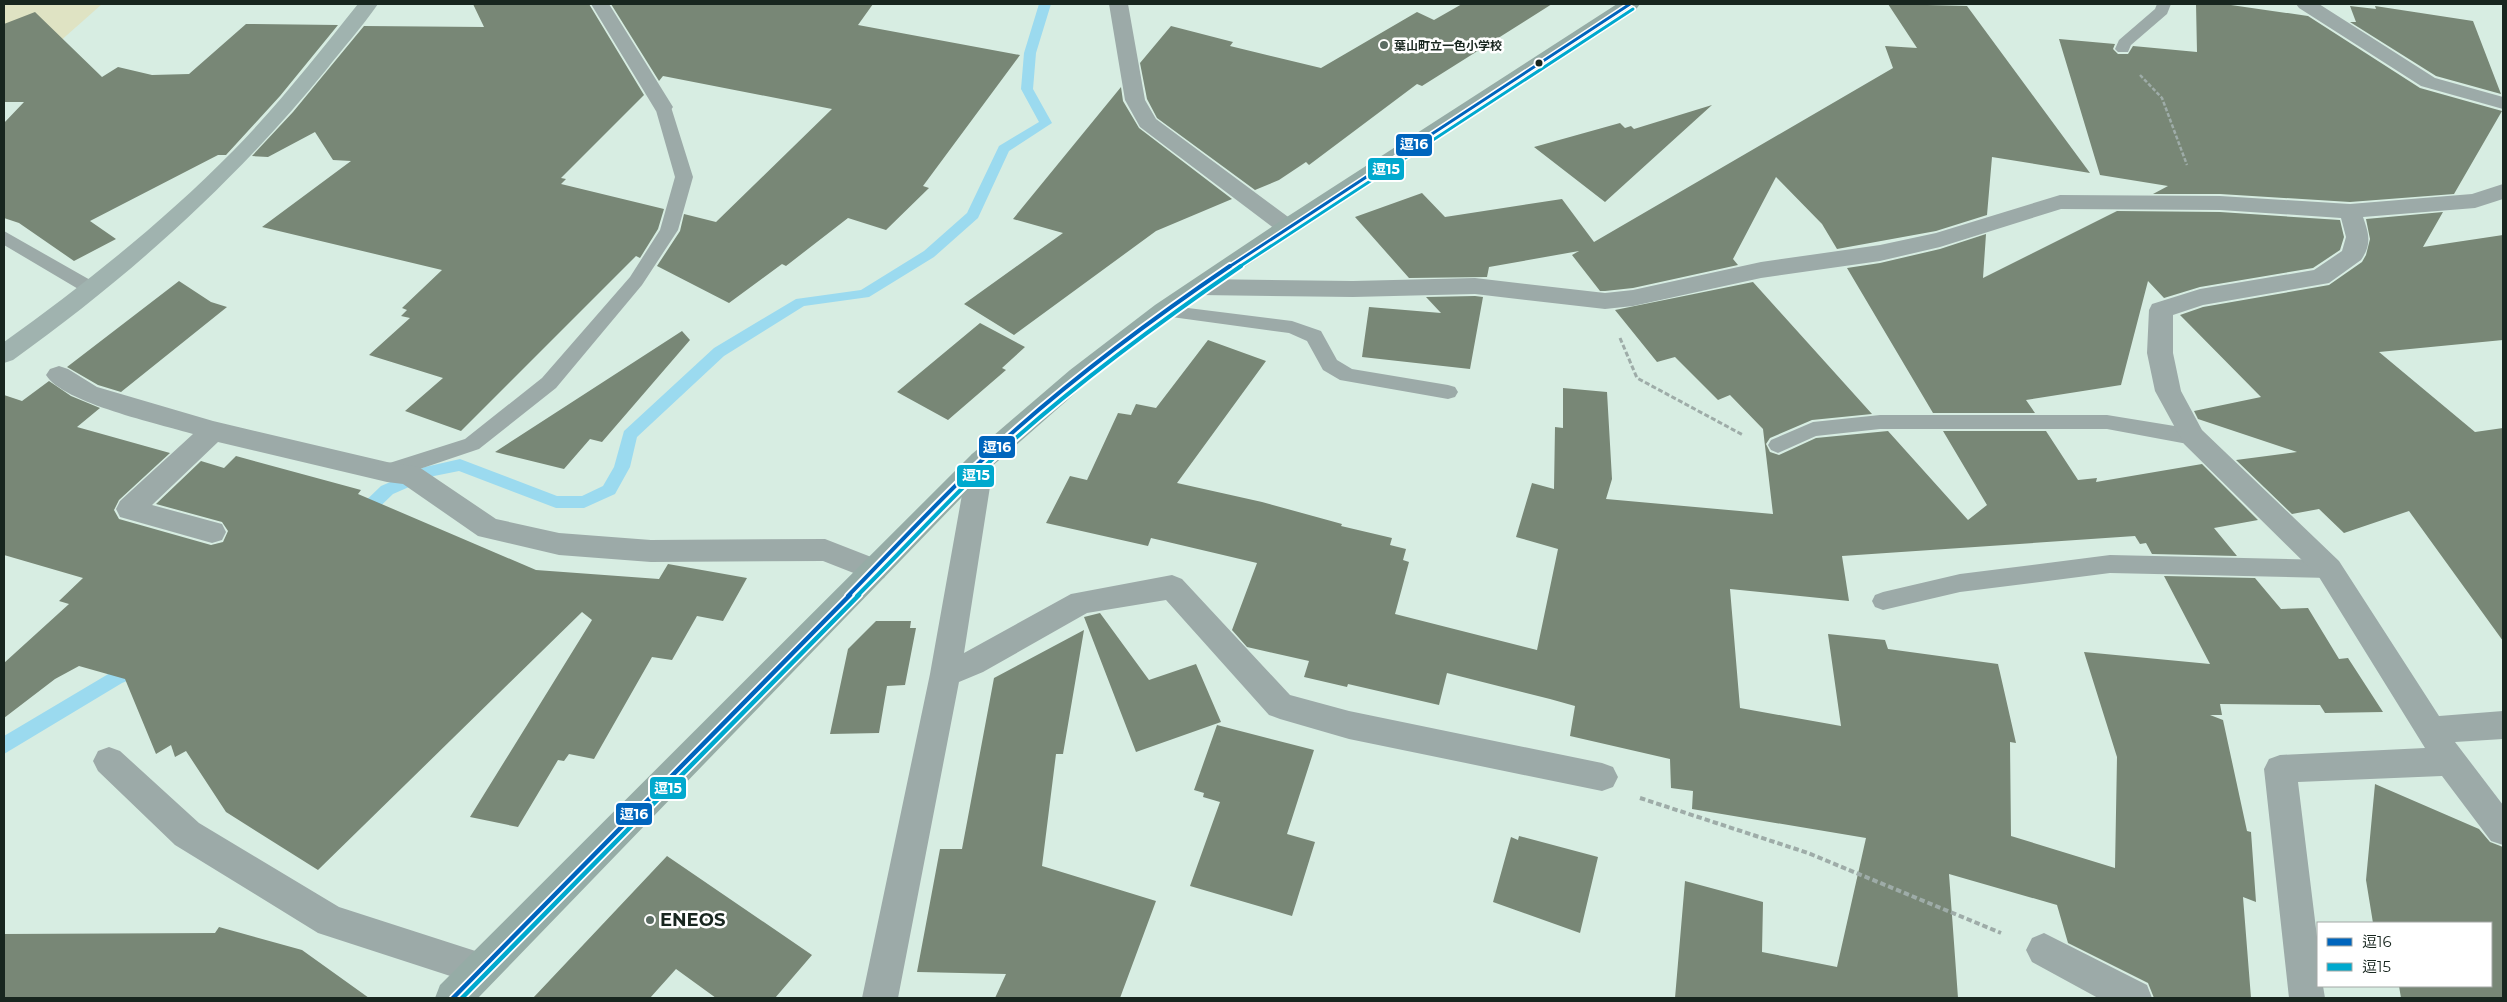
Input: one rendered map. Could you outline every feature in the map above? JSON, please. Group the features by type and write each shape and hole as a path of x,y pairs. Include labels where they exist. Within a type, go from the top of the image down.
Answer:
{"main road":[{"path":"453,998 981,461 1080,376 1164,311 1287,227 1630,4"}],"street":[{"path":"4,354 92,289 186,210 242,154 301,88 368,4"},
{"path":"600,4 663,107"},
{"path":"1118,4 1135,100 1147,123 1287,227"},
{"path":"2306,4 2428,82 2503,103"},
{"path":"1200,287 1353,290 1475,286 1605,300 1633,298 1761,270 1880,253 1940,240 2060,202 2220,203 2350,212 2475,202 2503,191"},
{"path":"2350,212 2358,237 2353,255 2321,277 2200,297 2160,310 2160,353 2168,391 2193,437 2329,570 2450,761 2503,830"},
{"path":"59,375 88,393 213,431 398,473 441,495 488,528 559,544 651,551 825,550 874,570"},
{"path":"212,532 130,509 213,431"},
{"path":"880,998 945,674 981,461"},
{"path":"945,674 972,663 1081,602 1172,586 1280,706 1349,725 1602,777"},
{"path":"2430,730 2503,725"},
{"path":"109,761 187,834 330,921 481,969"},
{"path":"2307,998 2280,769 2450,761"},
{"path":"2044,950 2134,998"}],"lane":[{"path":"2123,49 2124,43 2162,11 2164,4"},
{"path":"398,473 472,444 549,383 636,281 669,230 684,177 663,107"},
{"path":"4,237 92,289"},
{"path":"1164,311 1292,327 1314,336 1330,365 1347,375 1448,392"},
{"path":"1778,444 1813,429 1880,422 2107,422 2193,437"},
{"path":"1883,601 1960,583 2110,564 2329,570"}],"path":[{"path":"2123,49 2121,55 2162,98 2186,164 2220,203"},
{"path":"1605,300 1636,378 1757,443 1778,444"},
{"path":"1602,777 1608,787 1808,853 2044,950"}],"green space":[{"path":"4,4 102,4 4,91"}],"building":[{"path":"473,4 589,4 644,95 561,178 566,179 561,184 664,209 658,229 640,258 636,256 461,431 405,411 443,378 369,355 410,318 401,316 407,310 402,308 442,270 262,227 351,161 333,160 315,132 268,157 252,156 293,112 364,26 484,27"},
{"path":"611,4 873,4 858,25 1020,55 923,186 929,188 886,230 848,218 786,266 782,264 729,303 657,266 680,231 684,214 716,222 832,109 663,76 659,81"},
{"path":"1462,4 1552,4 1422,86 1417,84 1309,165 1306,162 1279,180 1255,190 1157,118 1147,99 1140,63 1171,26 1233,42 1230,46 1321,68 1417,12 1434,20"},
{"path":"1888,4 1967,6 2090,173 1992,157 1987,215 1936,231 1837,249 1822,224 1776,177 1733,259 1738,265 1633,288 1605,291 1600,291 1572,255 1579,251 1489,267 1487,277 1409,278 1355,217 1422,193 1445,217 1562,199 1594,242 1893,68 1885,46 1917,48"},
{"path":"2196,4 2224,4 2308,16 2420,88 2502,111 2454,194 2350,202 2220,194 2153,194 2168,186 2100,175 2059,39 2115,44 2113,49 2118,54 2128,54 2133,46 2197,52"},
{"path":"2350,6 2376,9 2375,6 2473,21 2501,94 2436,76 2350,22 2356,22"},
{"path":"35,12 102,77 118,67 152,75 189,74 246,24 338,25 280,96 226,155 218,155 90,221 116,239 74,261 19,223 4,218 4,123 24,102 4,102 4,24"},
{"path":"1121,87 1123,101 1139,128 1232,199 1156,231 1014,335 964,304 1063,233 1013,219"},
{"path":"1712,105 1605,202 1534,147 1620,123 1625,128 1631,126 1634,129"},
{"path":"2117,211 2220,212 2340,220 2344,237 2340,250 2313,268 2200,287 2164,298 2148,281 2121,385 2026,400 2035,413 1933,413 1847,268 1880,263 1940,249 1986,234 1983,278"},
{"path":"2443,212 2423,247 2503,235 2503,340 2379,352 2475,432 2503,428 2503,641 2409,511 2344,533 2319,509 2292,514 2236,460 2297,452 2198,419 2194,411 2261,397 2180,315 2203,307 2329,285 2362,262 2366,255 2370,239 2366,219"},
{"path":"179,281 211,302 227,307 121,392 98,385 67,367"},
{"path":"1753,282 1872,414 1812,420 1770,438 1766,444 1770,452 1779,455 1816,438 1888,431 1968,520 1987,505 1943,431 2046,431 2078,480 2097,478 2096,482 2202,464 2258,520 2214,528 2237,556 2152,554 2146,543 2140,544 2135,536 1842,556 1849,601 1730,589 1740,708 1841,726 1828,634 1885,640 1888,649 1998,664 2016,743 2010,742 2011,836 2115,868 2117,757 2084,652 2210,664 2164,576 2255,578 2281,609 2308,608 2339,659 2348,658 2383,712 2325,713 2320,705 2220,704 2222,715 2210,715 2223,720 2247,831 2251,832 2256,902 2243,897 2251,998 2154,998 2148,983 2068,943 2057,905 1949,874 1958,998 1675,998 1685,881 1763,902 1762,952 1837,967 1866,838 1692,809 1693,791 1671,788 1670,759 1570,736 1575,706 1447,673 1439,705 1348,684 1347,687 1304,677 1309,661 1247,647 1232,630 1257,563 1151,538 1148,546 1046,523 1070,476 1087,480 1118,413 1131,415 1136,404 1156,408 1208,340 1266,361 1177,483 1262,502 1342,524 1341,526 1392,538 1390,545 1406,549 1403,560 1409,562 1395,614 1537,650 1558,549 1516,537 1532,483 1554,489 1555,427 1563,428 1563,388 1607,392 1612,479 1606,499 1773,514 1763,429 1730,395 1718,400 1675,357 1657,362 1615,310"},
{"path":"1426,297 1483,297 1470,369 1362,357 1369,307 1441,313"},
{"path":"980,323 1025,347 1002,368 1006,370 948,420 897,392"},
{"path":"682,331 690,340 602,442 590,439 564,469 495,452"},
{"path":"49,381 71,396 100,408 77,427 170,453 119,500 114,510 119,519 211,545 223,542 228,531 222,522 156,504 201,461 224,468 236,456 361,490 358,494 536,570 659,579 668,564 747,578 723,621 697,616 672,660 652,657 594,759 569,754 564,761 558,760 518,827 470,817 592,620 582,612 318,870 226,812 186,751 175,757 171,745 156,754 125,679 79,666 55,679 4,718 4,663 69,604 59,601 83,578 4,555 4,395 22,401"},
{"path":"1100,613 1149,680 1196,664 1221,722 1136,752 1084,617"},
{"path":"876,621 911,621 910,628 916,628 905,685 887,686 879,733 830,734 848,649"},
{"path":"1084,630 1063,754 1056,754 1042,866 1156,901 1120,998 995,998 1006,974 917,972 940,849 962,849 994,678"},
{"path":"1217,725 1314,750 1287,834 1315,842 1292,916 1190,886 1220,802 1203,797 1204,793 1194,790"},
{"path":"2375,784 2479,829 2490,842 2503,847 2503,998 2401,998 2399,987 2492,987 2492,922 2373,922 2366,880"},
{"path":"1519,836 1598,857 1580,933 1493,902 1511,837 1518,840"},
{"path":"667,856 812,955 775,998 716,998 676,969 650,998 533,998"},
{"path":"219,927 302,950 369,998 4,998 4,934 215,933"}],"waterway":[{"path":"360,516 387,490 431,471 460,465 556,502 584,502 609,490 622,467 630,435 719,352 801,302 864,294 929,254 973,215 1004,149 1046,123 1027,89 1030,53 1045,4"},
{"path":"4,746 116,678 138,669"}],"transit line":[{"name":"逗16","path":"453,998 981,461 1079,376 1164,311 1287,227 1630,4"},
{"name":"逗15","path":"462,998 985,466 1083,381 1168,316 1290,232 1633,9"}],"place":[{"name":"葉山町立一色小学校","path":"1384,45"},
{"name":"ENEOS","path":"650,920"}]}
